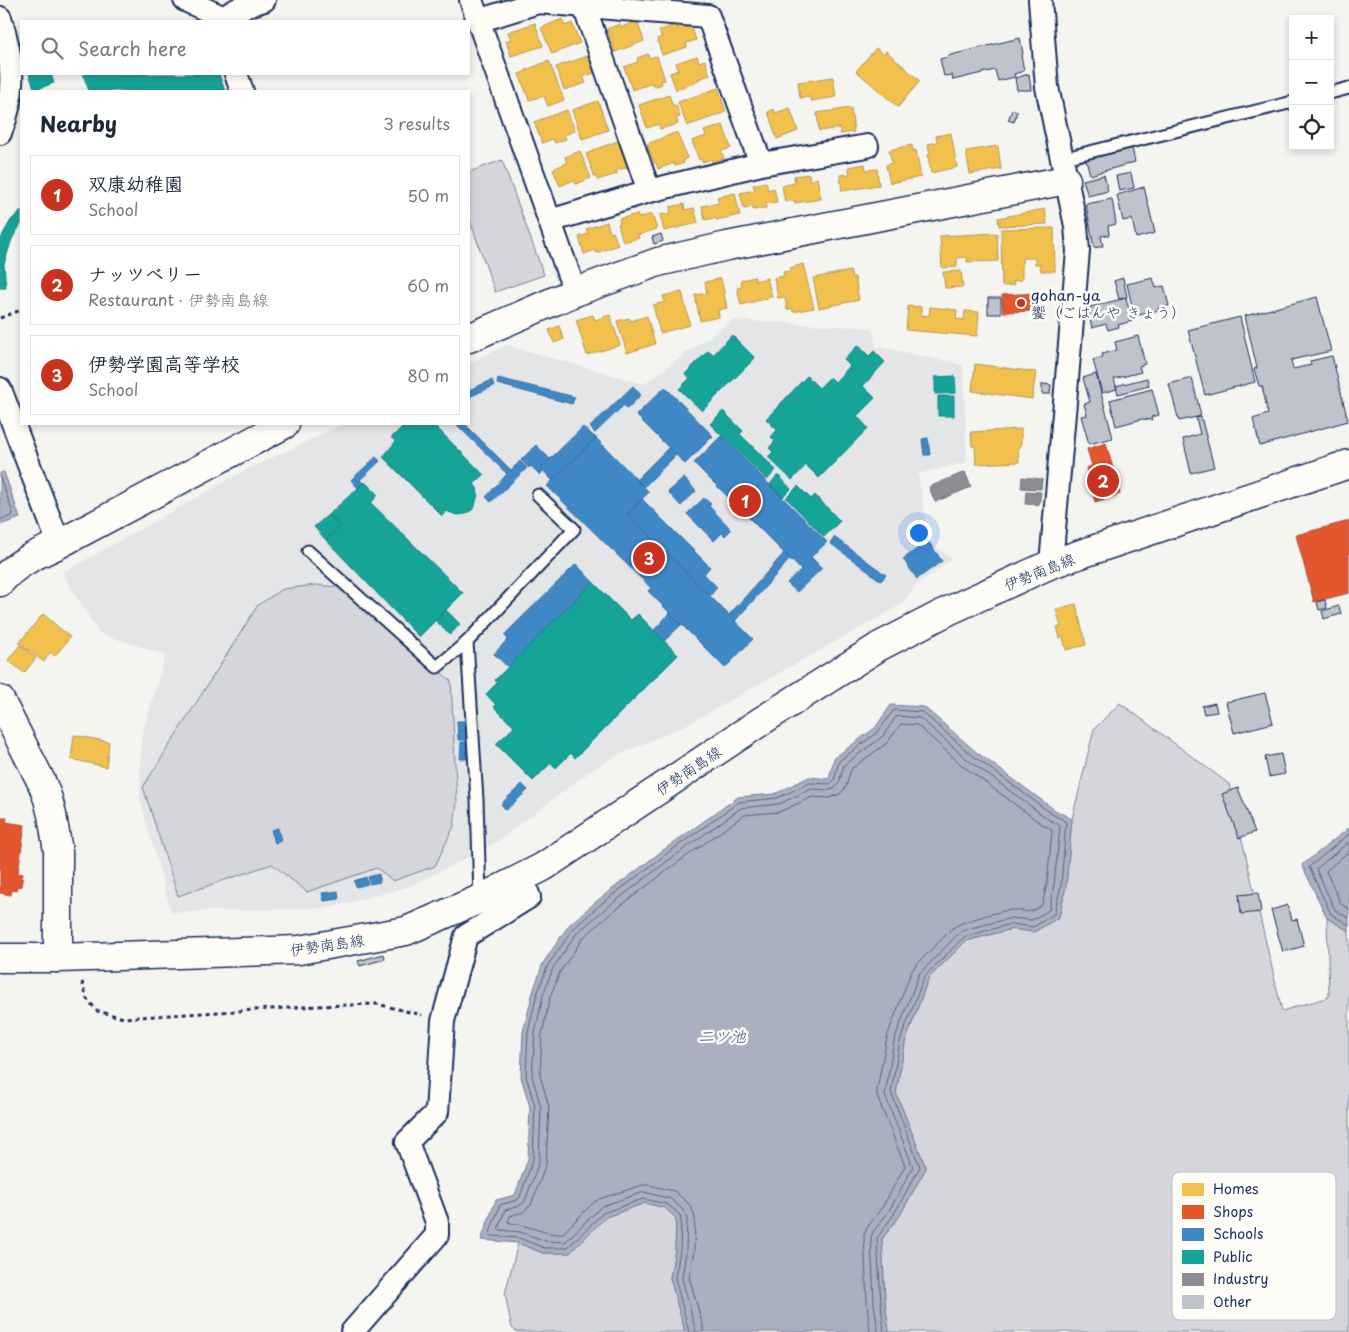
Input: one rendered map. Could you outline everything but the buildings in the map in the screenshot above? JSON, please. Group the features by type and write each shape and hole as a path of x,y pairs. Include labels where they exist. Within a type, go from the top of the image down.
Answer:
{"main road":[{"path":"470,338 576,292 658,262 1064,169"},
{"path":"0,581 12,569 25,561 283,425"},
{"name":"伊勢南島線","path":"0,958 66,958 298,950 406,932 543,868 763,720 880,646 948,611 1051,564 1349,464"},
{"path":"0,700 42,783 48,799 58,851 66,958"}],"street":[{"path":"185,0 223,19 230,13 264,0"},
{"path":"1040,0 1047,87 1076,226 1078,251 1051,564"},
{"path":"576,292 474,10 538,2 708,16 761,164"},
{"path":"584,6 650,191"},
{"path":"0,18 8,42 12,68 11,93 0,133"},
{"path":"236,75 242,90"},
{"path":"550,221 650,191 761,164 867,146"},
{"path":"0,389 59,544"},
{"path":"352,1332 436,1235 436,1222 407,1142 436,1112 443,1021 466,936 529,898 522,878"}],"lane":[{"path":"1334,92 1349,88"},
{"path":"1064,169 1289,103"},
{"path":"308,551 437,667 467,642 574,529 538,495"},
{"path":"467,642 477,800 480,899"}],"path":[{"path":"0,318 20,310"},
{"path":"66,958 87,999 97,1011 124,1018 377,1004 443,1021"}],"shaded area":[{"path":"502,160 544,275 495,292 470,221 470,172"},
{"path":"732,320 872,328 876,346 963,365 967,462 918,474 929,542 952,559 918,584 899,606 690,723 614,757 592,770 492,845 411,886 329,908 171,912 140,799 141,740 165,655 99,633 62,573 242,472 341,425 470,425 470,363 506,345 644,384"},
{"path":"316,585 338,587 451,681 457,802 454,826 435,866 393,881 377,868 307,892 272,864 178,896 143,787 258,605 283,589"},
{"path":"1120,703 1229,784 1282,1011 1329,997 1327,918 1349,931 1349,1332 889,1332 885,1302 882,1239 899,1217 926,1168 896,1093 905,1043 928,979 966,941 1012,929 1034,932 1059,917 1066,886 1072,819 1094,729"},
{"path":"645,1203 665,1208 676,1218 675,1250 670,1278 685,1332 517,1332 512,1328 505,1294 518,1243 543,1253 570,1253 606,1217"}],"water":[{"path":"4,472 20,518 0,525 0,473"},
{"name":"二ツ池","path":"891,705 924,707 975,751 1055,810 1072,819 1066,886 1059,917 1034,932 1012,929 966,941 928,979 905,1043 896,1093 926,1168 899,1217 882,1239 885,1302 889,1332 685,1332 670,1278 675,1250 676,1218 665,1208 645,1203 606,1217 570,1253 543,1253 518,1243 481,1240 496,1200 515,1195 528,1159 530,1107 521,1077 523,1032 533,992 543,963 569,925 598,900 662,851 738,797 775,794 809,777 829,779 834,758 875,728"},
{"path":"1349,828 1349,931 1327,918 1302,865"}],"place":[{"name":"gohan-ya 饗（ごはんや きょう）","path":"1021,303"},
{"name":"ナッツベリー","path":"1103,481"},
{"name":"双康幼稚園","path":"745,501"},
{"name":"伊勢学園高等学校","path":"649,558"}]}
